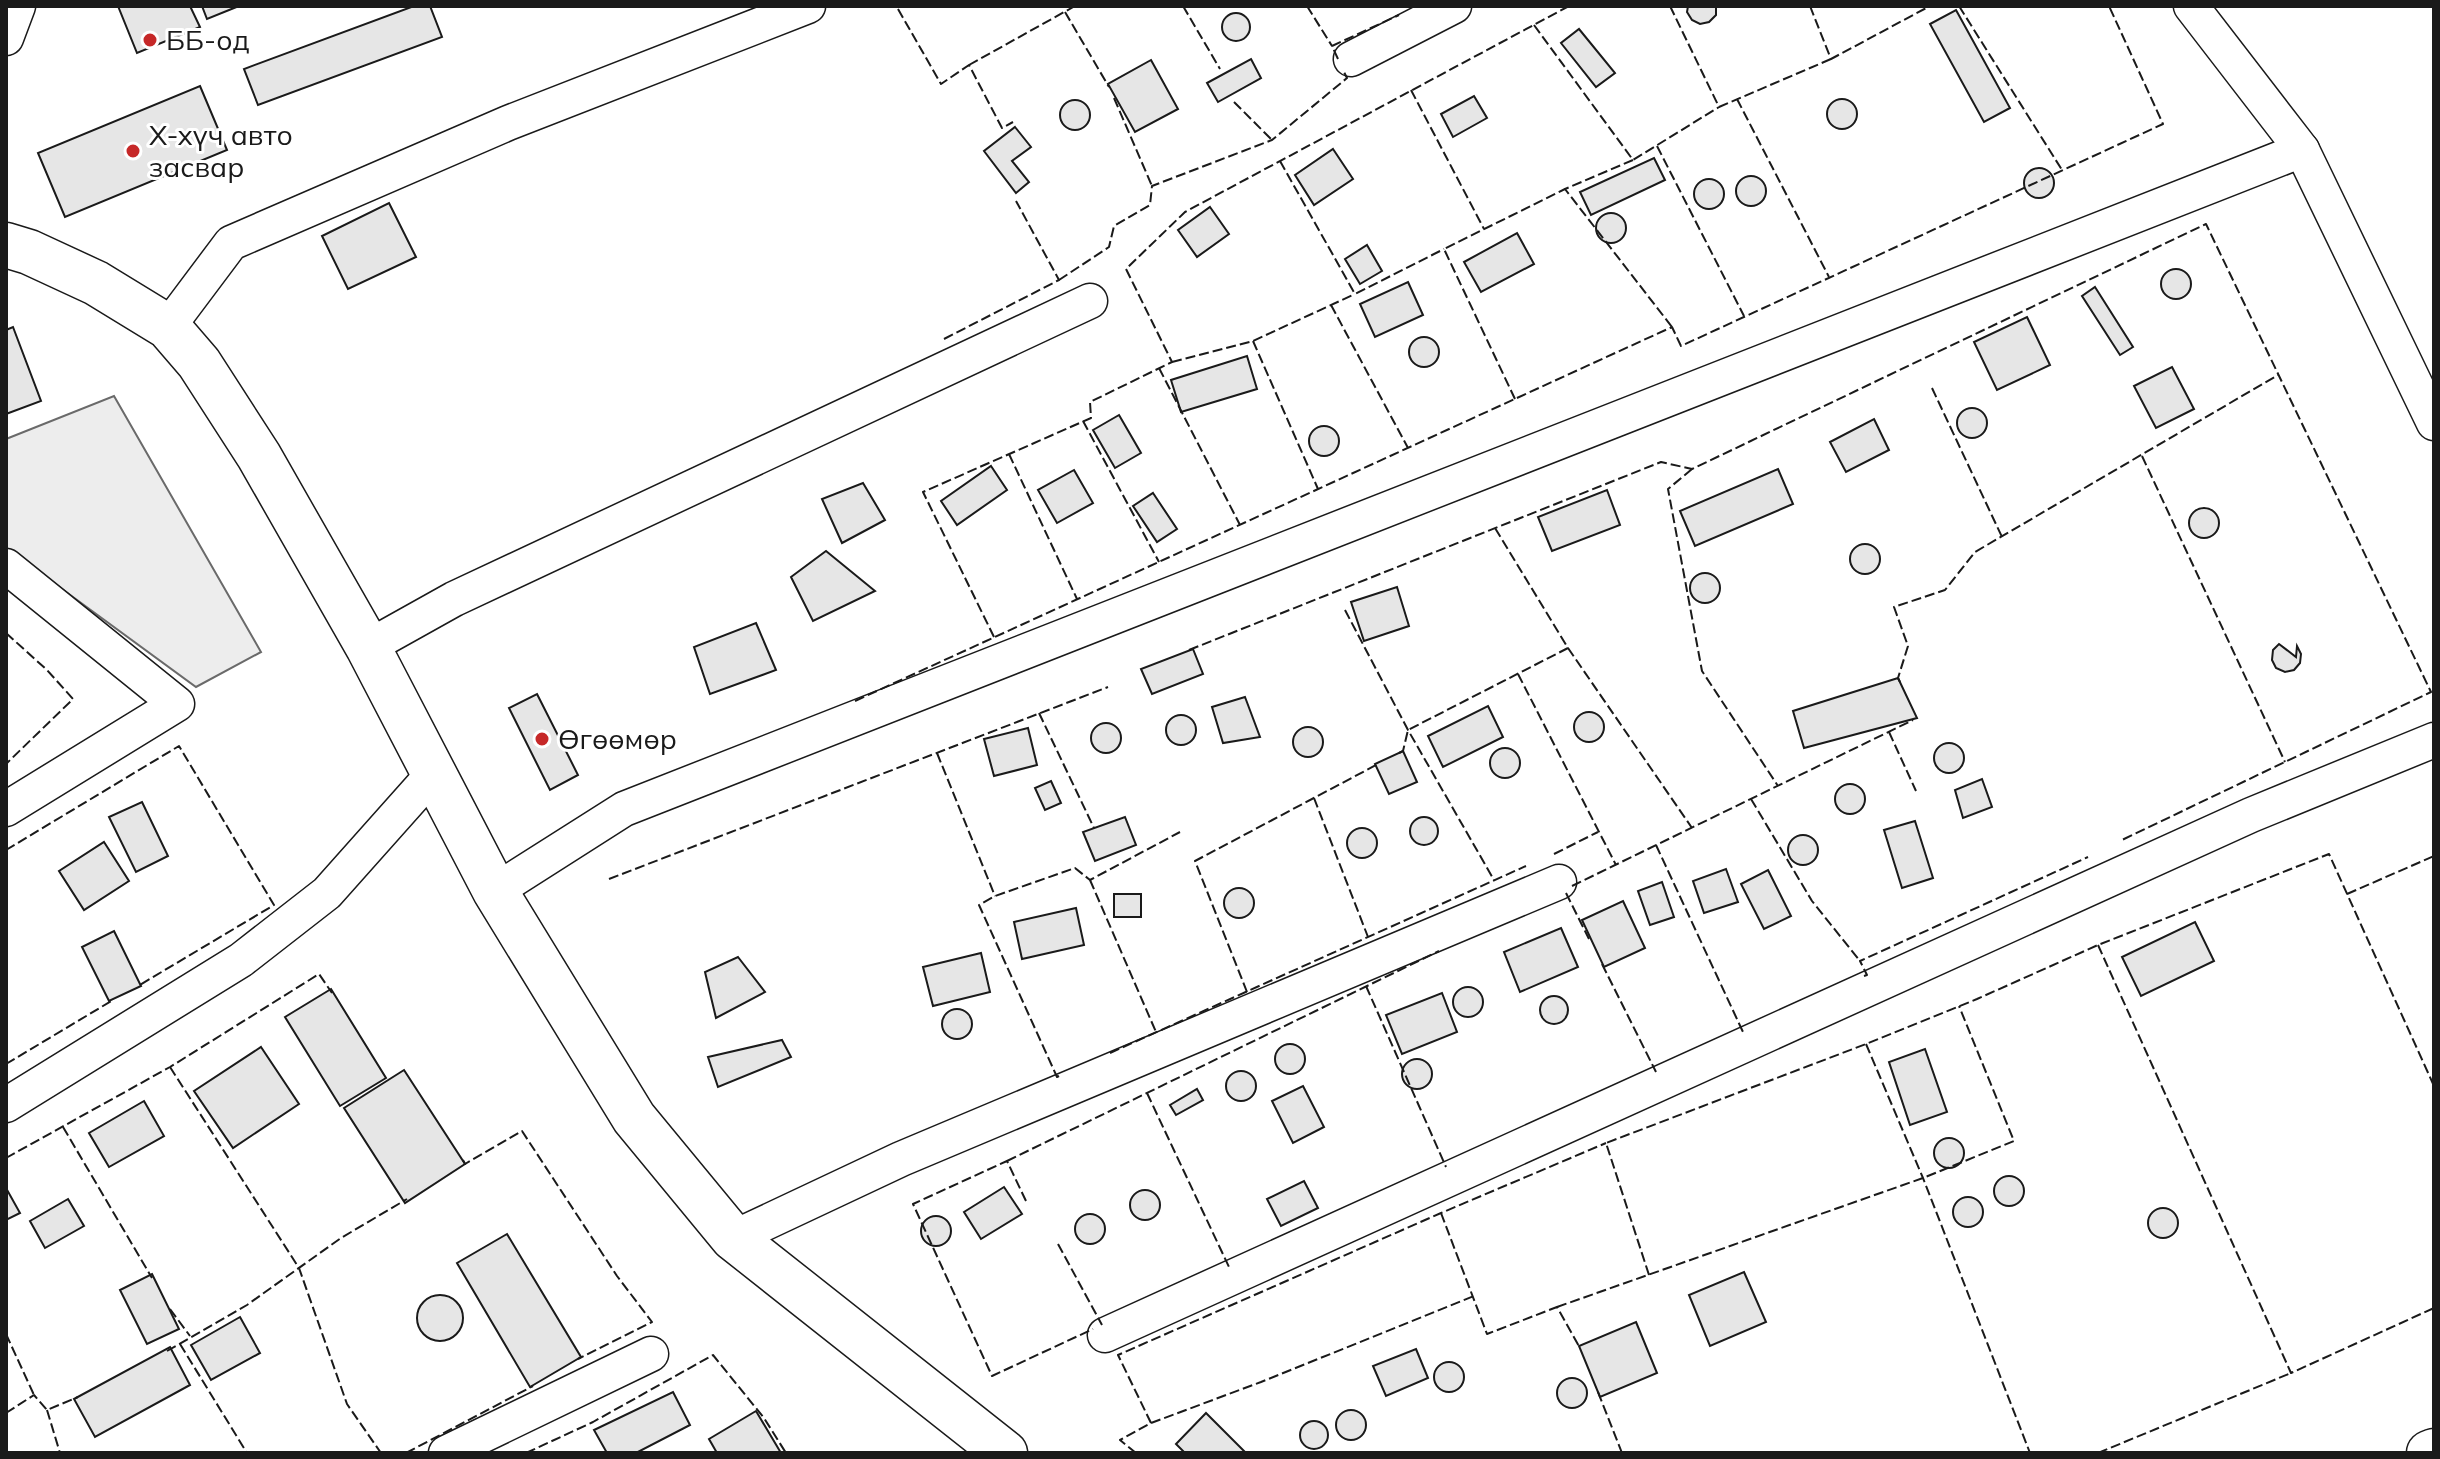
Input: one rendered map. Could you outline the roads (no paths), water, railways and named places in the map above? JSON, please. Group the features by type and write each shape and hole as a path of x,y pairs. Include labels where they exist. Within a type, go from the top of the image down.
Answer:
{"main road":[{"path":"6,245 29,252 96,283 168,327 199,363 259,456 368,647 495,891 634,1118 733,1238 1005,1453"}],"street":[{"path":"6,38 18,6"},
{"path":"168,327 231,243 508,123 808,6"},
{"path":"1351,59 1454,6"},
{"path":"2191,6 2302,150 2434,423"},
{"path":"495,891 624,809 2302,150"},
{"path":"368,647 454,599 1090,301"},
{"path":"6,566 177,704 6,809"},
{"path":"1105,1335 2251,815 2434,740"},
{"path":"6,1105 253,951 327,893 433,774"},
{"path":"733,1238 901,1159 1559,882"},
{"path":"446,1453 651,1354"}],"place":[{"name":"ББ-од","path":"150,40"},
{"name":"Х-хүч авто засвар","path":"133,151"},
{"name":"Өгөөмөр","path":"542,739"}]}
